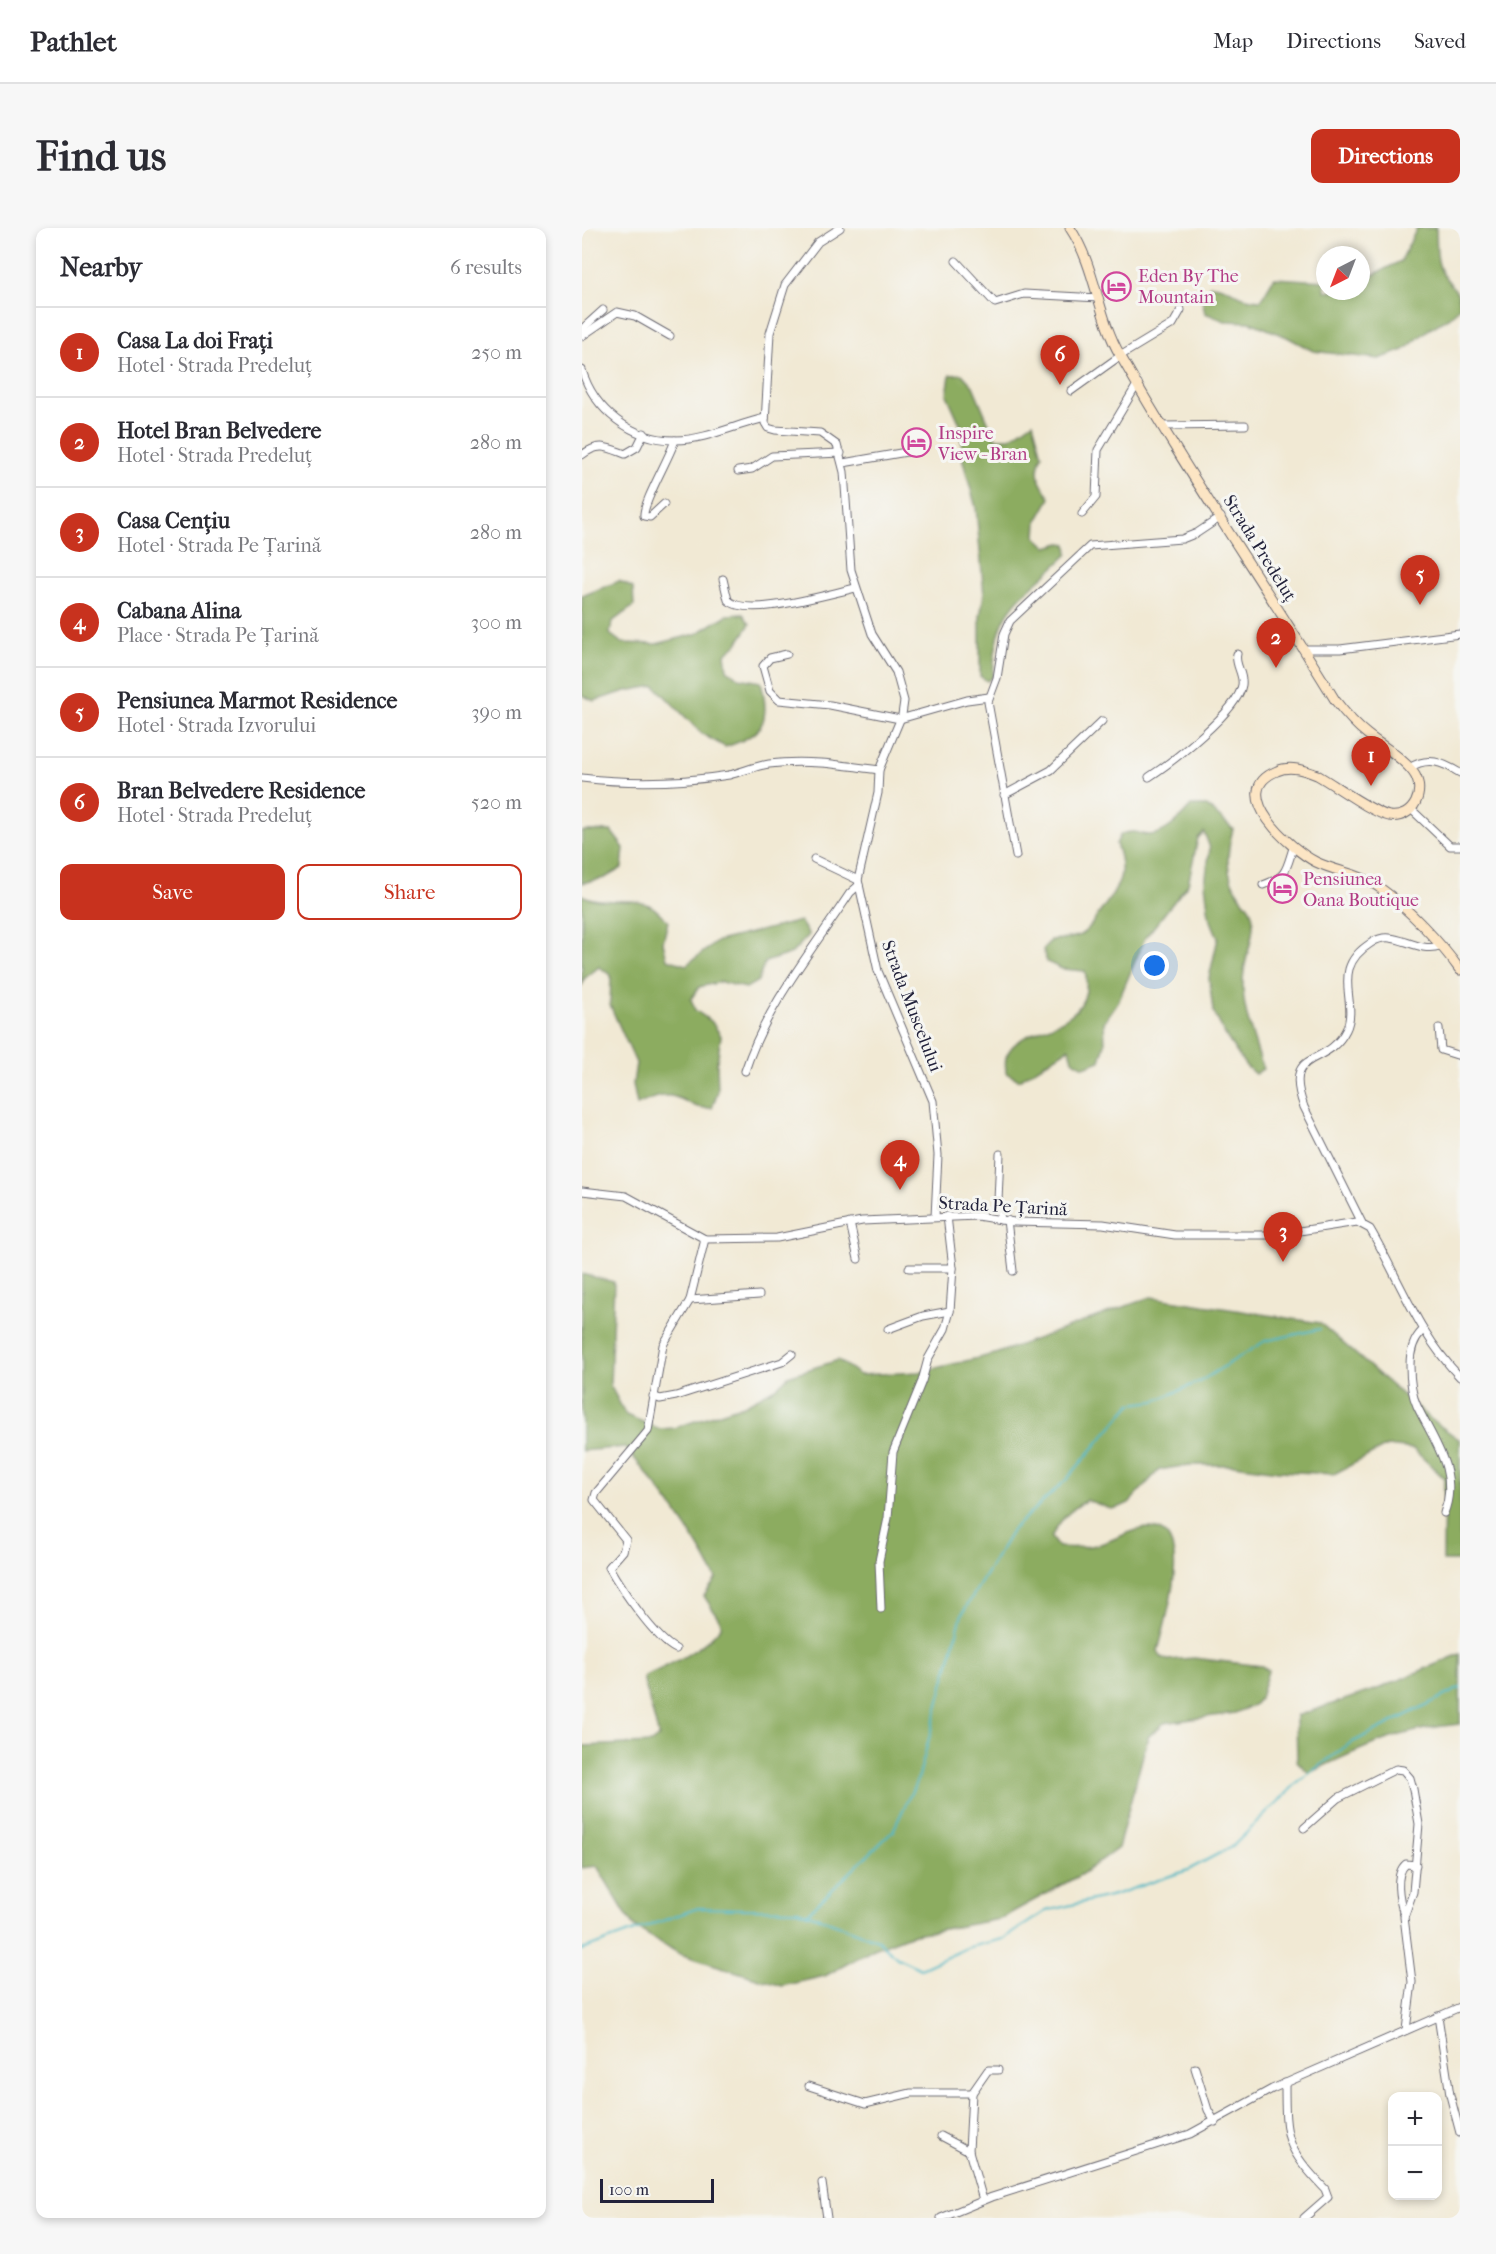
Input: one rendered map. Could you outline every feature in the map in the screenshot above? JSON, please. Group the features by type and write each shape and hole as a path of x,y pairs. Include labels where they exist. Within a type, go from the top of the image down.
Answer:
{"main road":[{"name":"Strada Predeluț","path":"1070,228 1087,259 1109,334 1120,356 1335,700 1352,721 1409,768"},
{"path":"1409,768 1417,780 1419,792 1411,809 1398,816 1390,816 1311,773 1293,768 1275,771 1260,790 1260,806 1270,824 1293,848 1316,862 1378,886 1440,946 1460,970"}],"street":[{"path":"840,228 818,242 785,285 770,333 765,418 768,428 805,431 828,436 841,453"},
{"path":"956,261 995,303 1024,294 1099,298"},
{"path":"582,329 603,310"},
{"path":"1071,391 1120,356 1173,324 1181,310"},
{"path":"582,336 617,312 635,316 670,336"},
{"path":"582,370 592,396 601,407 618,421 644,433 675,440 698,437 765,418"},
{"path":"1082,514 1096,497 1098,450 1138,384"},
{"path":"1164,426 1245,425"},
{"path":"582,455 596,446 605,446 625,454 637,447 644,433"},
{"path":"664,504 650,517 644,516 644,506 666,466 675,440"},
{"path":"843,463 918,450"},
{"path":"738,471 752,469 772,456 841,453"},
{"name":"Strada Muscelului","path":"841,453 848,537 856,588 872,634 892,663 900,681 904,701 900,719 879,770 878,793 859,882 878,971 933,1101 938,1155 936,1217"},
{"path":"1016,856 989,710 989,697 997,678 1004,634 1010,621 1090,546 1182,539 1197,534 1221,517"},
{"path":"723,579 728,600 742,606 795,602 856,588"},
{"path":"1305,649 1340,649 1460,634"},
{"path":"787,654 770,658 763,666 770,691 779,700 830,705 900,719 967,700 989,697"},
{"path":"1149,777 1171,763 1233,706 1243,684 1237,654"},
{"path":"1004,795 1051,770 1102,721"},
{"path":"1409,768 1422,762 1435,761 1460,773"},
{"path":"582,778 629,783 668,782 729,775 767,764 789,763 843,764 879,770"},
{"path":"1411,809 1450,846 1460,846"},
{"path":"1263,885 1279,880 1285,874 1293,848"},
{"path":"745,1071 767,1020 859,882 814,859"},
{"path":"1440,946 1428,949 1394,936 1381,937 1368,944 1348,973 1346,986 1350,1014 1346,1031 1326,1051 1311,1060 1297,1074 1296,1087 1362,1223 1373,1234 1422,1331 1444,1361 1460,1377"},
{"path":"1439,1028 1441,1050 1460,1056"},
{"path":"1000,1154 998,1201 1004,1220 1013,1271"},
{"name":"Strada Pe Țarină","path":"582,1191 626,1196 705,1239 777,1238 850,1223 947,1216 977,1216 1061,1224 1103,1224 1175,1235 1274,1235 1362,1223"},
{"path":"882,1609 879,1561 888,1518 893,1452 922,1381 928,1359 945,1329 950,1311 953,1268 947,1216"},
{"path":"850,1223 858,1258"},
{"path":"676,1649 659,1634 609,1567 623,1551 626,1540 594,1500 596,1493 648,1431 663,1345 690,1300 705,1239"},
{"path":"909,1268 953,1268"},
{"path":"690,1300 759,1295"},
{"path":"888,1329 923,1316 950,1311"},
{"path":"1422,1331 1416,1339 1411,1354 1412,1392 1422,1414 1441,1440 1457,1478 1454,1498 1444,1513"},
{"path":"653,1396 660,1399 676,1396 782,1362 792,1354"},
{"path":"1304,1828 1338,1798 1399,1769 1410,1778 1417,1801 1419,1824 1413,1892 1404,1914"},
{"path":"1406,2030 1412,1982 1404,1914 1400,1900 1401,1871 1406,1864 1416,1865"},
{"path":"941,2218 983,2200 1161,2144 1215,2122 1285,2084 1460,2007"},
{"path":"1438,2016 1450,2095 1460,2133"},
{"path":"1196,2068 1208,2110 1215,2122"},
{"path":"983,2200 969,2151 972,2093 988,2070 998,2070"},
{"path":"1285,2084 1286,2133 1290,2146 1325,2189 1328,2197 1304,2218"},
{"path":"809,2086 865,2104 910,2093 972,2093"},
{"path":"941,2136 969,2151"},
{"path":"822,2183 827,2218"}],"green space":[{"path":"1417,228 1436,228 1439,263 1443,274 1457,292 1460,306 1453,315 1428,330 1404,350 1379,359 1313,351 1287,337 1250,322 1225,321 1205,313 1202,300 1210,285 1224,287 1245,298 1261,300 1274,278 1316,280 1316,300 1370,300 1370,276 1401,261"},
{"path":"962,374 973,386 995,438 1010,438 1033,422 1042,455 1038,467 1039,478 1050,498 1037,521 1036,537 1047,547 1061,543 1067,544 1068,554 1024,594 1005,618 995,652 993,677 987,681 980,676 980,616 984,595 976,508 963,461 960,424 947,395 950,375"},
{"path":"619,581 633,588 634,606 612,622 610,634 622,643 656,644 696,634 727,615 743,614 750,624 737,644 725,654 727,670 739,678 761,682 764,695 764,717 756,731 725,747 702,734 655,686 626,691 594,701 582,695 582,596"},
{"path":"1191,806 1207,806 1233,829 1228,854 1229,870 1234,886 1253,917 1252,934 1244,971 1245,1008 1263,1069 1255,1074 1245,1065 1213,1011 1209,978 1218,938 1209,916 1205,883 1210,848 1204,832 1198,838 1188,884 1145,938 1118,1002 1104,1022 1105,1044 1100,1061 1084,1067 1072,1060 1069,1048 1019,1080 1006,1073 1006,1057 1015,1044 1026,1036 1056,1024 1080,1005 1086,991 1085,971 1062,969 1047,962 1043,950 1051,940 1072,938 1083,933 1109,900 1120,878 1121,863 1116,844 1121,834 1135,832 1150,835 1162,832"},
{"path":"611,831 624,848 622,868 605,878 582,883 582,832"},
{"path":"582,895 598,900 641,902 652,906 668,921 663,942 667,959 686,965 718,941 800,921 809,935 792,953 765,962 758,981 746,988 721,982 699,987 691,999 695,1010 712,1022 721,1036 717,1063 718,1091 712,1108 695,1106 670,1096 637,1105 633,1084 636,1063 610,1005 611,975 599,967 584,979 582,986"},
{"path":"582,1274 614,1282 610,1385 626,1415 660,1429 674,1428 744,1405 777,1387 788,1376 838,1360 860,1375 919,1372 995,1354 1151,1297 1320,1323 1429,1418 1460,1440 1460,1561 1443,1561 1444,1478 1413,1449 1387,1446 1334,1474 1279,1471 1234,1465 1189,1465 1159,1470 1129,1503 1120,1507 1111,1509 1087,1500 1061,1521 1051,1538 1058,1547 1095,1545 1148,1528 1163,1532 1171,1543 1174,1580 1158,1651 1161,1657 1167,1660 1194,1658 1262,1666 1268,1671 1260,1698 1254,1705 1235,1713 1164,1723 1148,1737 1118,1848 1082,1874 1000,1919 910,1935 874,1949 825,1976 782,1986 680,1954 633,1926 597,1866 582,1868 582,1746 651,1743 659,1737 643,1677 695,1650 721,1627 721,1622 704,1596 716,1579 687,1528 625,1447 582,1451"},
{"path":"1460,1654 1460,1724 1400,1735 1309,1773 1297,1761 1296,1716 1380,1688"}],"waterway":[{"path":"807,1914 893,1831 919,1776 962,1614 1013,1529 1067,1479 1131,1404 1155,1401 1199,1382 1265,1341 1320,1329"},
{"path":"582,1950 698,1908 798,1910 878,1940 897,1958 921,1969 969,1947 1003,1939 1046,1911 1114,1895 1188,1870 1233,1846 1299,1781 1349,1744 1460,1688"}],"place":[{"name":"Eden By The Mountain","path":"1117,286"},
{"name":"Bran Belvedere Residence","path":"1060,385"},
{"name":"Inspire View - Bran","path":"917,443"},
{"name":"Pensiunea Marmot Residence","path":"1420,605"},
{"name":"Hotel Bran Belvedere","path":"1276,668"},
{"name":"Casa La doi Frați","path":"1371,786"},
{"name":"Pensiunea Oana Boutique","path":"1282,889"},
{"name":"Cabana Alina","path":"900,1190"},
{"name":"Casa Cențiu","path":"1283,1262"}]}
